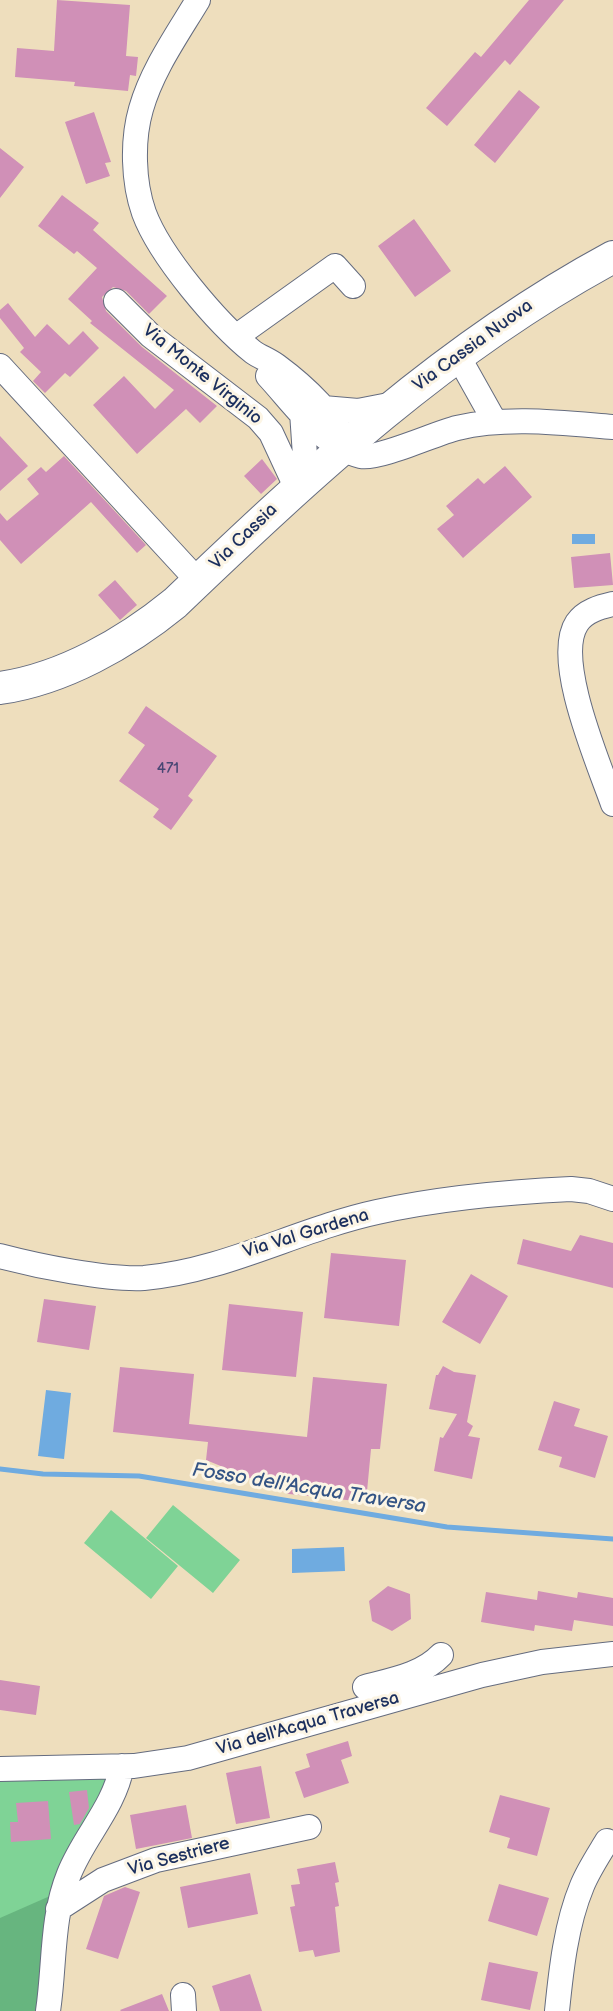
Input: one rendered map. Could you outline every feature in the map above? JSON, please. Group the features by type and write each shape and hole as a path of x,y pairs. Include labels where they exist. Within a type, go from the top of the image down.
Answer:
{"main road":[{"name":"Via Cassia Nuova","path":"343,448 394,404 537,299 613,257"},
{"name":"Via Cassia","path":"0,688 46,677 105,649 155,619 296,487 343,448"}],"street":[{"path":"198,0 149,84 137,134 137,177 143,210 150,227 188,281 245,344 265,373 342,432 343,448 358,456 373,457 441,432 495,422 613,427"},
{"path":"245,344 335,266 353,286"},
{"name":"Via Monte Virginio","path":"116,301 151,336 265,426 296,487"},
{"path":"458,356 495,422"},
{"path":"0,366 198,581"},
{"path":"312,410 358,411 394,404"},
{"path":"296,487 305,456 312,410"},
{"path":"613,604 594,609 582,617 572,635 569,657 582,713 613,804"},
{"name":"Via Val Gardena","path":"0,1256 28,1263 113,1276 144,1278 203,1266 376,1212 550,1190 589,1191 613,1199"},
{"name":"Via dell'Acqua Traversa","path":"0,1769 146,1765 208,1753 413,1684 542,1662 613,1654"},
{"path":"365,1687 413,1684 426,1667 441,1655"},
{"path":"48,2011 58,1910 70,1871 111,1802 122,1766"},
{"name":"Via Sestriere","path":"58,1910 116,1874 156,1860 309,1827"},
{"path":"557,2011 561,1973 576,1901 607,1841"}],"green space":[{"path":"173,1505 240,1560 213,1593 146,1538"},
{"path":"111,1510 178,1566 151,1599 84,1543"},
{"path":"0,1778 108,1779 0,2011"},
{"path":"50,1896 37,2011 0,2011 0,1918"}],"water":[{"path":"572,534 595,534 595,544 572,544"},
{"path":"46,1390 71,1393 64,1459 38,1456"},
{"path":"344,1547 345,1571 292,1573 292,1549"}],"building":[{"path":"57,0 130,5 126,56 138,57 136,76 130,75 128,91 74,86 75,82 15,77 17,48 54,51"},
{"path":"529,0 564,0 510,65 505,60 447,126 426,108 475,52 481,57"},
{"path":"519,90 540,107 495,163 474,145"},
{"path":"94,112 111,162 105,163 110,176 86,184 65,122"},
{"path":"0,148 24,167 0,198"},
{"path":"62,195 99,223 93,230 167,296 149,314 126,291 113,287 102,297 106,311 142,347 217,406 200,423 186,409 137,454 93,405 124,376 155,409 174,390 90,323 92,321 68,299 97,268 77,251 74,254 38,226"},
{"path":"414,219 451,271 415,297 378,246"},
{"path":"8,303 35,337 47,324 69,345 83,331 99,348 70,377 65,373 45,393 33,381 41,372 20,352 24,348 0,318 0,310"},
{"path":"0,436 28,466 0,491"},
{"path":"64,456 146,545 137,553 91,502 21,564 0,540 0,513 7,521 39,494 27,479 41,467 46,472"},
{"path":"262,459 277,479 261,494 244,476"},
{"path":"505,466 532,497 463,558 437,529 454,515 446,506 478,478 484,484"},
{"path":"610,553 613,585 574,588 571,557"},
{"path":"115,580 137,605 120,620 98,595"},
{"path":"146,706 217,756 188,796 193,800 171,830 153,817 159,809 119,781 145,745 128,733"},
{"path":"580,1235 613,1243 613,1288 517,1264 523,1239 571,1251"},
{"path":"331,1253 406,1260 399,1326 324,1318"},
{"path":"471,1274 508,1296 480,1344 442,1322"},
{"path":"44,1299 96,1306 89,1350 37,1342"},
{"path":"229,1304 303,1312 296,1377 222,1370"},
{"path":"443,1366 454,1372 476,1375 467,1422 473,1426 468,1436 480,1438 472,1479 434,1471 440,1437 443,1438 457,1414 429,1409 436,1375"},
{"path":"120,1367 194,1374 189,1424 307,1437 313,1377 387,1384 380,1449 371,1449 366,1502 289,1494 206,1460 208,1442 113,1432"},
{"path":"554,1401 580,1409 574,1426 608,1436 595,1478 559,1467 562,1457 538,1450"},
{"path":"388,1586 410,1594 411,1619 392,1631 372,1621 369,1601"},
{"path":"538,1591 577,1598 578,1592 613,1598 613,1626 574,1620 572,1631 535,1625 534,1631 481,1622 486,1592 537,1600"},
{"path":"0,1680 40,1686 36,1715 0,1710"},
{"path":"348,1741 352,1756 341,1760 349,1783 304,1798 295,1772 310,1767 306,1754"},
{"path":"261,1766 270,1818 236,1824 226,1773"},
{"path":"87,1790 89,1808 80,1824 74,1825 69,1792"},
{"path":"500,1795 550,1808 537,1856 507,1848 510,1838 489,1832"},
{"path":"48,1801 51,1839 11,1842 10,1822 18,1822 16,1803"},
{"path":"186,1805 192,1838 136,1849 130,1815"},
{"path":"335,1862 339,1882 335,1883 339,1906 335,1907 340,1952 315,1957 313,1950 299,1952 290,1907 295,1906 291,1885 300,1884 297,1869"},
{"path":"250,1873 258,1914 188,1928 180,1887"},
{"path":"499,1884 549,1898 537,1936 488,1921"},
{"path":"125,1887 140,1892 118,1959 86,1949 104,1896"},
{"path":"489,1962 538,1972 530,2010 481,2000"},
{"path":"250,1974 262,2011 220,2011 212,1986"},
{"path":"162,1994 169,2011 120,2010"}],"waterway":[{"name":"Fosso dell'Acqua Traversa","path":"0,1469 43,1474 139,1476 447,1527 613,1539"}]}
